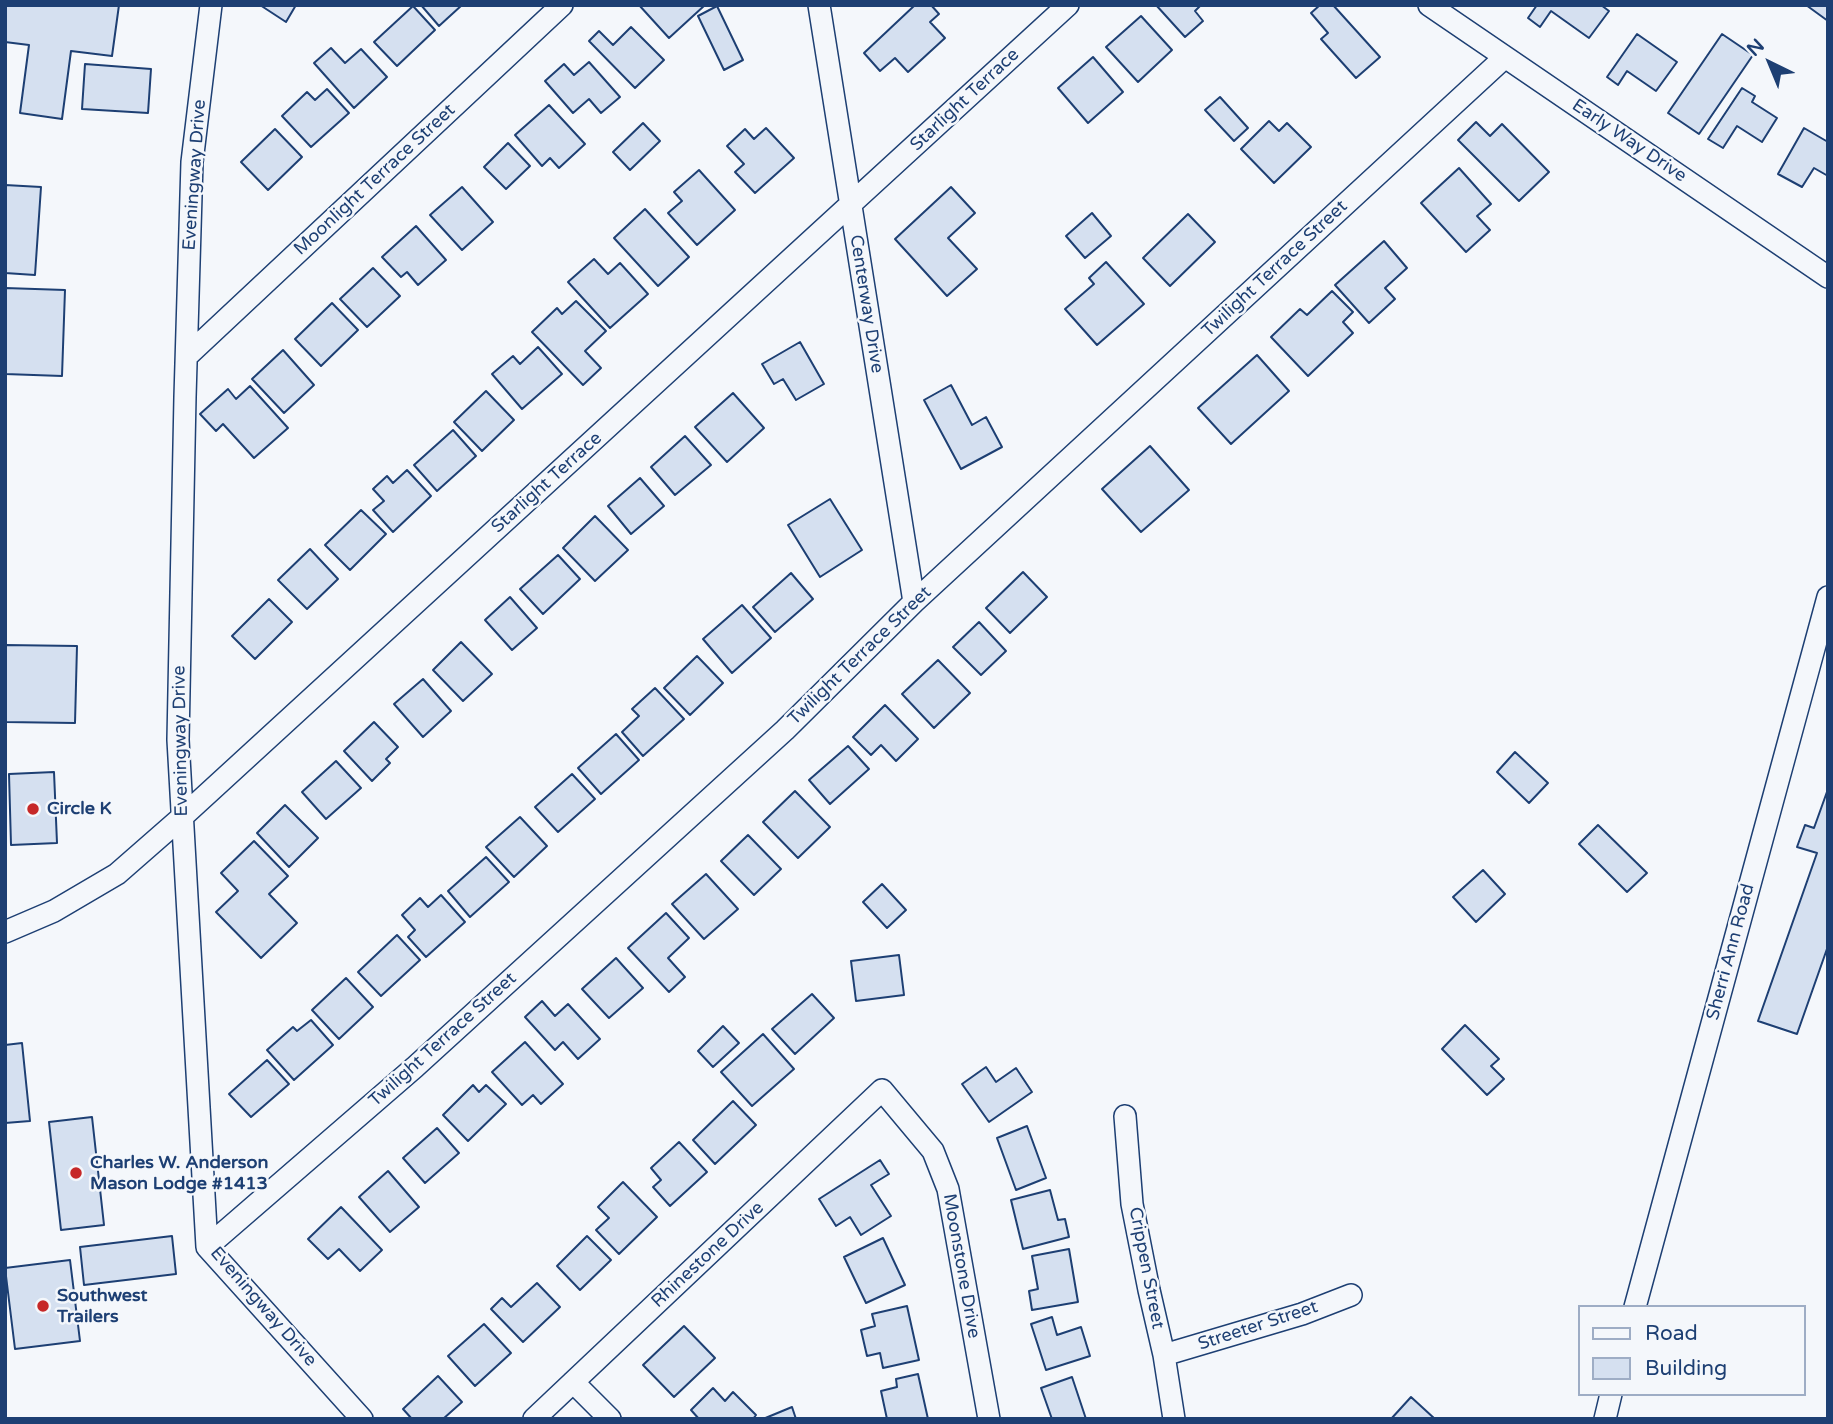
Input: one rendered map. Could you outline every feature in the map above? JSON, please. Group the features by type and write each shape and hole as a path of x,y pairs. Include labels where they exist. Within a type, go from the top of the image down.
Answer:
{"street":[{"name":"Eveningway Drive","path":"211,5 192,162 178,740 207,1247 362,1419"},
{"name":"Moonlight Terrace Street","path":"187,356 562,5"},
{"name":"Centerway Drive","path":"819,5 914,602"},
{"name":"Starlight Terrace","path":"5,932 54,911 117,874 1068,5"},
{"name":"Early Way Drive","path":"1429,5 1828,277"},
{"name":"Twilight Terrace Street","path":"207,1247 415,1067 785,730 914,602 1505,57"},
{"name":"Sherri Ann Road","path":"1636,1305 1828,597"},
{"name":"Rhinestone Drive","path":"534,1419 882,1090"},
{"name":"Moonstone Drive","path":"882,1090 933,1151 948,1189 989,1419"},
{"name":"Crippen Street","path":"1125,1116 1132,1203 1164,1355 1174,1419"},
{"name":"Streeter Street","path":"1164,1355 1302,1314 1351,1295"},
{"path":"573,1382 610,1419"},
{"path":"1605,1419 1611,1396"}],"building":[{"path":"5,5 119,5 112,56 71,51 62,119 20,113 29,45 5,42"},
{"path":"260,5 296,5 286,22"},
{"path":"421,5 462,5 439,26"},
{"path":"639,5 705,5 669,38"},
{"path":"915,5 931,5 939,14 930,22 945,38 908,72 895,58 880,71 864,53"},
{"path":"1156,5 1201,5 1195,11 1203,21 1185,37"},
{"path":"1320,5 1333,5 1380,57 1356,78 1321,39 1328,33 1311,13"},
{"path":"1537,5 1601,5 1609,11 1589,38 1551,11 1540,27 1528,18"},
{"path":"1806,5 1828,5 1828,21"},
{"path":"413,6 435,30 397,66 374,42"},
{"path":"717,6 743,60 724,70 698,16"},
{"path":"1141,16 1172,50 1138,82 1106,47"},
{"path":"631,27 664,60 635,88 589,41 599,31 613,45"},
{"path":"1637,34 1677,62 1656,91 1627,71 1618,85 1607,77"},
{"path":"1722,34 1753,55 1699,134 1668,113"},
{"path":"331,48 345,63 361,49 387,77 354,108 314,63"},
{"path":"1093,57 1123,92 1088,123 1058,88"},
{"path":"589,62 620,97 601,113 589,99 573,113 545,81 564,64 574,75"},
{"path":"85,64 151,69 148,113 82,109"},
{"path":"1742,88 1755,96 1752,102 1777,118 1762,142 1737,126 1723,148 1708,139"},
{"path":"327,89 349,113 311,147 282,116 307,92 315,100"},
{"path":"1220,97 1248,128 1234,141 1205,110"},
{"path":"549,105 585,144 559,168 550,158 542,166 515,135"},
{"path":"1269,121 1279,131 1287,123 1311,147 1274,183 1241,149"},
{"path":"1476,122 1490,136 1502,124 1549,172 1519,201 1458,140"},
{"path":"643,123 660,141 630,170 613,152"},
{"path":"766,128 794,158 755,193 735,172 744,164 727,146 745,129 754,139"},
{"path":"1804,128 1828,142 1828,176 1814,168 1802,187 1778,174"},
{"path":"275,129 302,157 268,190 241,162"},
{"path":"508,143 530,166 506,189 484,167"},
{"path":"1459,168 1491,204 1477,216 1490,230 1466,252 1421,203"},
{"path":"699,170 735,210 697,245 668,213 682,201 674,192"},
{"path":"5,185 41,187 35,275 5,273"},
{"path":"462,187 493,222 462,250 430,215"},
{"path":"951,187 975,213 948,238 977,269 947,296 895,239"},
{"path":"645,209 689,257 658,286 614,238"},
{"path":"1092,213 1111,236 1085,258 1066,236"},
{"path":"1188,214 1215,242 1170,286 1143,258"},
{"path":"416,226 446,260 418,285 407,272 401,277 382,257"},
{"path":"1384,241 1407,268 1385,288 1395,299 1369,323 1335,285"},
{"path":"594,259 608,274 620,263 648,294 610,328 568,282"},
{"path":"1106,262 1144,304 1097,345 1065,309 1094,284 1089,278"},
{"path":"373,268 400,296 367,327 340,299"},
{"path":"5,288 65,290 62,376 5,374"},
{"path":"1332,291 1353,312 1343,322 1353,333 1308,376 1271,337 1300,309 1307,315"},
{"path":"576,301 606,331 585,351 601,368 583,385 532,332 557,308 562,314"},
{"path":"332,303 358,330 321,366 295,339"},
{"path":"800,342 824,384 796,400 783,379 774,384 762,364"},
{"path":"538,347 562,374 522,409 492,374 513,356 520,364"},
{"path":"283,350 314,385 284,413 252,379"},
{"path":"1257,355 1289,391 1231,444 1198,408"},
{"path":"951,385 972,425 986,417 1002,447 961,469 924,400"},
{"path":"250,386 288,428 254,458 223,424 216,431 200,414 228,389 236,399"},
{"path":"486,391 514,420 482,451 454,422"},
{"path":"733,393 764,428 727,462 695,427"},
{"path":"453,430 476,456 437,491 414,465"},
{"path":"685,436 711,465 675,495 651,467"},
{"path":"1150,446 1189,490 1141,532 1102,489"},
{"path":"407,470 431,496 393,532 373,510 384,501 373,489 387,476 393,483"},
{"path":"640,478 664,506 631,534 608,506"},
{"path":"830,499 862,550 820,577 788,525"},
{"path":"361,510 386,534 350,570 325,545"},
{"path":"595,516 628,550 595,581 563,548"},
{"path":"310,549 338,579 307,609 278,580"},
{"path":"558,555 580,579 543,614 520,589"},
{"path":"1023,572 1047,597 1010,633 986,608"},
{"path":"791,573 813,599 775,632 753,607"},
{"path":"510,597 537,628 512,650 485,620"},
{"path":"269,599 292,622 255,659 232,636"},
{"path":"742,605 771,638 732,673 703,639"},
{"path":"979,622 1006,651 981,675 953,647"},
{"path":"461,642 492,674 463,701 433,670"},
{"path":"5,645 77,646 75,723 5,722"},
{"path":"697,656 723,683 690,715 664,688"},
{"path":"938,660 970,693 934,728 902,694"},
{"path":"423,679 451,711 423,737 394,704"},
{"path":"655,688 684,719 643,756 622,732 639,716 632,709"},
{"path":"885,705 918,739 896,761 881,745 871,755 853,737"},
{"path":"374,722 398,747 386,759 390,763 372,781 344,751"},
{"path":"616,734 639,760 601,794 578,768"},
{"path":"848,746 869,769 830,804 809,780"},
{"path":"1515,752 1548,783 1529,803 1497,772"},
{"path":"336,761 361,788 326,819 302,792"},
{"name":"Circle K","path":"54,772 57,843 11,845 9,774"},
{"path":"572,774 595,799 558,832 535,807"},
{"path":"1828,789 1828,946 1797,1034 1758,1021 1817,853 1797,847 1805,825 1814,828"},
{"path":"795,791 830,827 798,858 763,822"},
{"path":"285,805 318,838 289,867 257,833"},
{"path":"520,817 547,846 514,877 486,847"},
{"path":"1598,825 1647,873 1627,892 1579,844"},
{"path":"748,835 781,869 754,895 721,861"},
{"path":"254,841 288,876 269,894 297,923 261,958 216,912 238,891 221,873"},
{"path":"486,857 509,882 470,917 448,891"},
{"path":"1483,870 1505,894 1476,922 1453,897"},
{"path":"706,874 738,909 704,939 672,904"},
{"path":"882,884 906,910 887,928 863,902"},
{"path":"441,895 465,922 426,957 408,937 415,930 402,915 420,898 428,907"},
{"path":"666,913 689,938 668,958 685,977 669,992 628,948"},
{"path":"397,935 420,960 381,996 358,972"},
{"path":"899,955 904,995 856,1001 851,961"},
{"path":"616,958 643,988 609,1018 582,989"},
{"path":"346,978 373,1007 339,1039 312,1010"},
{"path":"812,994 834,1018 795,1054 772,1029"},
{"path":"542,1001 555,1016 568,1004 600,1039 578,1059 563,1042 555,1050 525,1017"},
{"path":"311,1020 333,1045 294,1080 267,1050 293,1027 297,1031"},
{"path":"1465,1025 1499,1059 1491,1066 1504,1079 1487,1095 1442,1049"},
{"path":"723,1026 739,1043 713,1067 698,1051"},
{"path":"763,1034 794,1069 752,1106 721,1072"},
{"path":"525,1042 563,1084 541,1104 533,1095 522,1105 492,1072"},
{"path":"22,1043 30,1121 5,1123 5,1045"},
{"path":"267,1060 289,1084 251,1117 229,1094"},
{"path":"986,1067 996,1082 1016,1068 1032,1092 989,1122 962,1084"},
{"path":"473,1085 479,1092 486,1085 506,1104 468,1141 443,1115"},
{"path":"733,1101 756,1125 715,1164 693,1140"},
{"name":"Charles W. Anderson Mason Lodge #1413","path":"92,1117 104,1225 61,1230 49,1122"},
{"path":"1027,1126 1046,1178 1016,1190 997,1138"},
{"path":"437,1128 459,1153 425,1183 403,1158"},
{"path":"679,1142 707,1172 670,1206 653,1187 661,1180 651,1168"},
{"path":"880,1160 889,1174 871,1185 891,1216 861,1235 850,1217 836,1226 819,1199"},
{"path":"388,1171 419,1207 390,1232 359,1197"},
{"path":"623,1182 657,1217 619,1254 596,1230 609,1218 598,1207"},
{"path":"1050,1190 1058,1220 1065,1219 1069,1237 1023,1249 1011,1200"},
{"path":"341,1207 382,1250 360,1271 339,1249 328,1259 308,1239"},
{"path":"172,1236 176,1274 84,1285 80,1247"},
{"path":"587,1236 611,1260 580,1290 557,1266"},
{"path":"883,1238 905,1285 866,1303 844,1257"},
{"path":"1069,1249 1078,1302 1032,1310 1029,1291 1038,1289 1032,1256"},
{"name":"Southwest Trailers","path":"70,1260 80,1341 15,1349 5,1268"},
{"path":"537,1283 560,1307 523,1342 491,1309 502,1298 511,1307"},
{"path":"907,1306 919,1360 883,1368 880,1353 867,1356 861,1330 875,1326 872,1314"},
{"path":"1052,1317 1057,1335 1081,1327 1090,1356 1046,1370 1031,1324"},
{"path":"484,1324 511,1353 475,1386 448,1356"},
{"path":"684,1326 715,1358 674,1397 643,1365"},
{"path":"918,1374 928,1419 887,1419 881,1391 897,1387 896,1379"},
{"path":"438,1376 462,1402 443,1419 412,1419 403,1409"},
{"path":"1072,1377 1086,1419 1052,1419 1041,1388"},
{"path":"713,1388 725,1401 733,1392 756,1415 753,1419 699,1419 691,1410"},
{"path":"1411,1397 1435,1419 1391,1419"},
{"path":"792,1407 796,1419 763,1419"}],"place":[{"name":"Circle K","path":"33,809"},
{"name":"Charles W. Anderson Mason Lodge #1413","path":"76,1173"},
{"name":"Southwest Trailers","path":"43,1306"}]}
